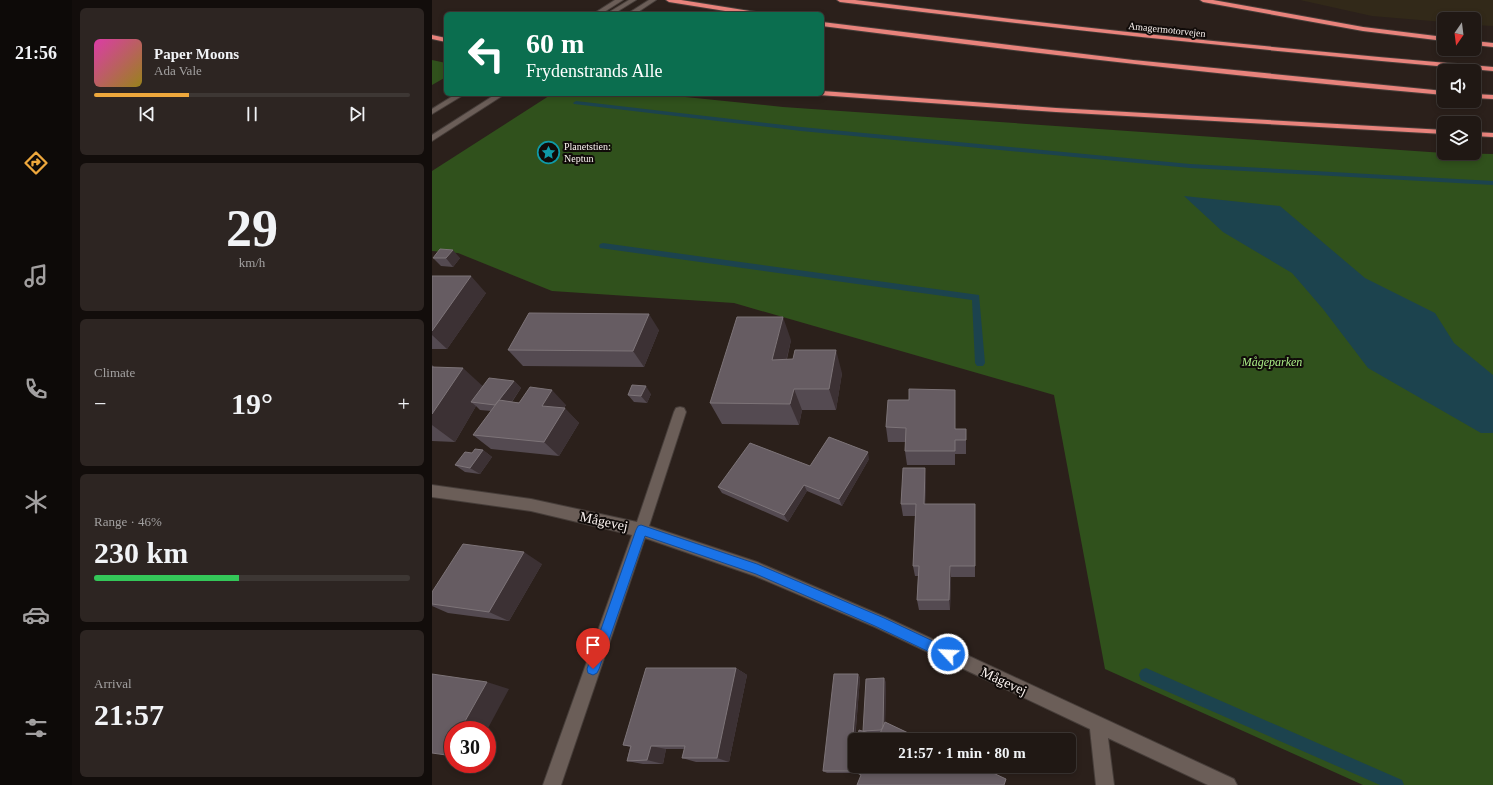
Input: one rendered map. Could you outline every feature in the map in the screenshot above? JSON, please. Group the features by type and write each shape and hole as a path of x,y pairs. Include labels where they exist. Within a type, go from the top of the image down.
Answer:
{"highway":[{"path":"669,0 744,12"},
{"name":"Amagermotorvejen","path":"840,0 1231,46 1493,70"},
{"path":"1203,0 1356,28 1437,38"},
{"path":"824,24 1039,52 1233,74 1437,92"},
{"path":"432,37 444,40"},
{"path":"1481,44 1493,45"},
{"path":"824,93 1064,111 1437,132"},
{"path":"1481,96 1493,97"},
{"path":"1481,134 1493,135"}],"street":[{"path":"599,12 620,0"},
{"path":"613,12 633,0"},
{"path":"633,12 653,0"},
{"path":"432,112 458,96"},
{"path":"432,139 498,96"},
{"path":"552,785 641,530 680,412"},
{"name":"Mågevej","path":"432,491 531,505 641,530 757,569 880,622 1228,785"},
{"path":"1098,725 1105,785"}],"shaded area":[{"path":"1300,0 1493,0 1493,26 1481,25 1481,12 1437,12 1437,21 1372,16"}],"green space":[{"path":"432,60 444,63 444,78 432,85"},
{"name":"Mågeparken","path":"549,96 676,96 783,107 1437,153 1437,160 1481,160 1481,154 1493,154 1493,785 1363,785 1105,669 1054,395 734,303 552,291 458,253 432,251 432,171"}],"water":[{"path":"1184,196 1280,206 1365,278 1435,313 1454,343 1493,375 1493,433 1481,433 1368,368 1323,309 1292,273 1223,232"}],"building":[{"path":"440,249 453,250 446,258 433,258"},
{"path":"432,276 471,276 432,331"},
{"path":"529,313 649,314 633,351 508,350"},
{"path":"737,317 783,317 772,360 793,359 795,350 836,350 829,389 794,389 790,404 710,403"},
{"path":"432,367 463,368 432,414"},
{"path":"489,378 514,381 495,405 471,402"},
{"path":"632,385 646,386 641,396 628,395"},
{"path":"530,387 552,390 542,406 565,408 544,442 473,435 499,400 519,403"},
{"path":"909,389 955,390 955,429 966,429 966,440 955,440 955,451 905,451 906,428 886,427 888,400 909,400"},
{"path":"829,437 868,452 839,499 804,485 784,515 718,487 750,443 810,466"},
{"path":"475,449 483,450 470,468 455,465 465,452 472,453"},
{"path":"903,468 925,468 924,504 975,504 975,566 950,566 949,600 917,600 919,566 913,566 916,504 901,504"},
{"path":"463,544 524,552 489,612 432,604 432,592"},
{"path":"646,668 736,668 717,758 682,758 685,746 651,746 647,760 627,761 631,746 623,745"},
{"path":"432,674 487,682 465,721 444,721 444,755 432,753"},
{"path":"834,674 858,674 853,733 848,733 848,771 823,771"},
{"path":"884,678 883,727 881,730 863,731 866,679"},
{"path":"885,722 908,733 880,733"},
{"path":"859,730 869,733 858,733"},
{"path":"857,773 993,773 1006,779 1004,785 857,785 861,775"}],"waterway":[{"path":"576,103 801,129 1190,166 1493,183"},
{"path":"603,246 976,297 980,363"},
{"path":"1146,675 1397,785"}],"place":[{"name":"Planetstien: Neptun","path":"548,152"}],"route":[{"path":"593,669 641,530 757,569 880,622 948,654"}]}
